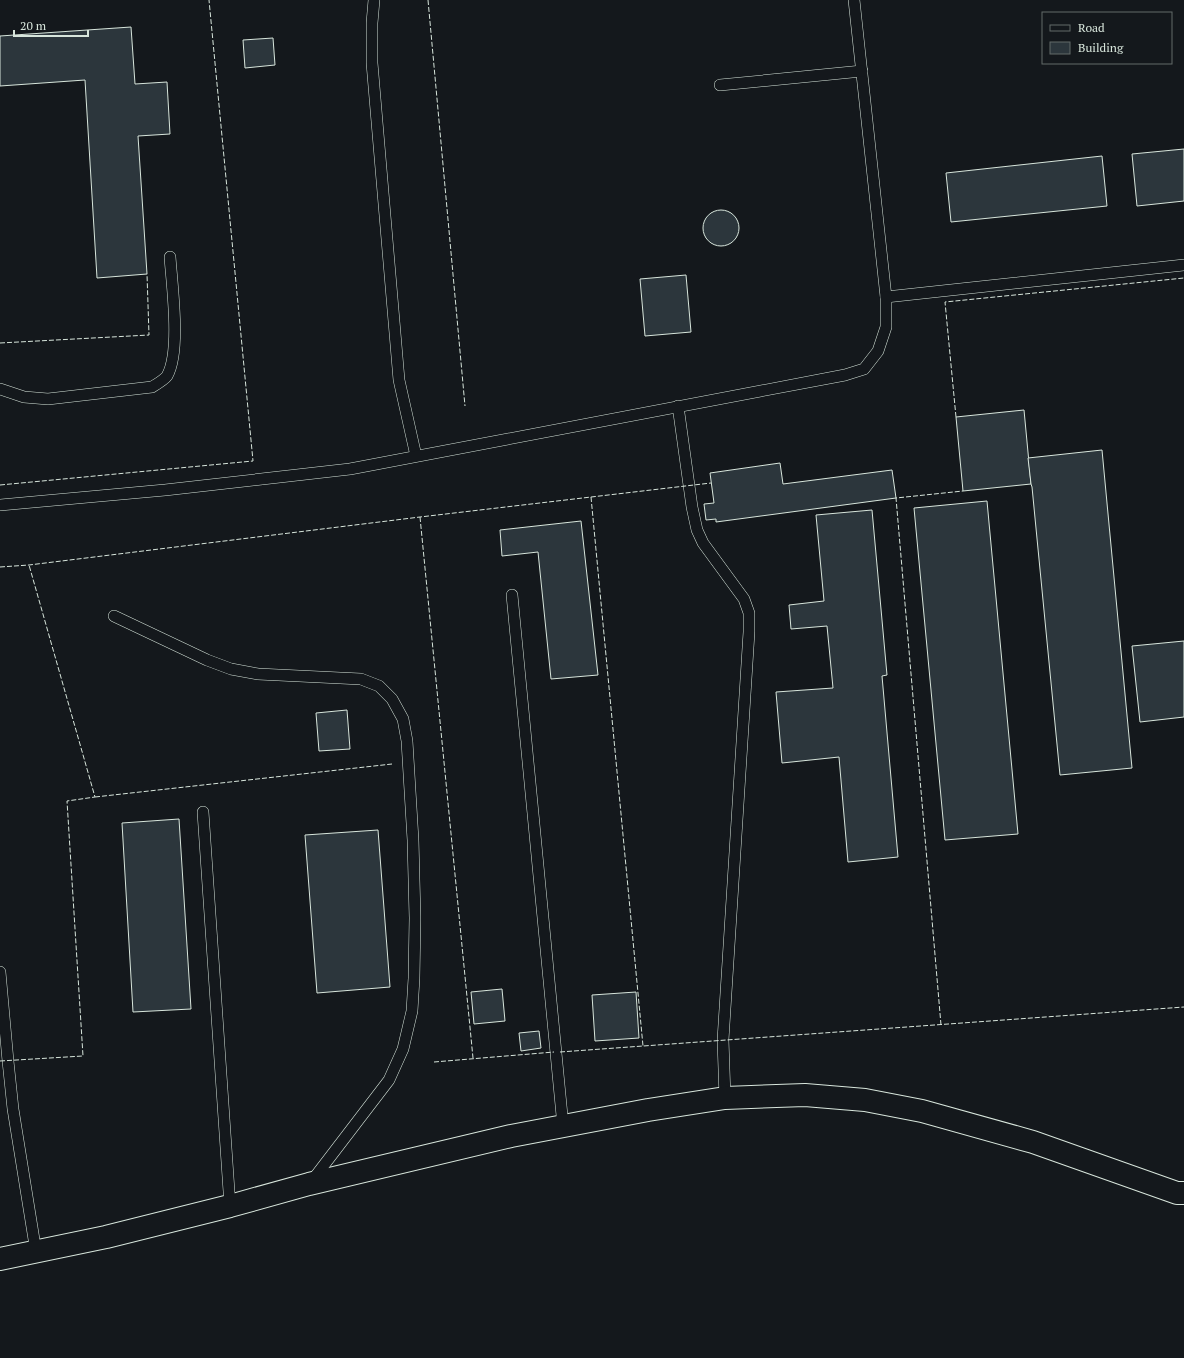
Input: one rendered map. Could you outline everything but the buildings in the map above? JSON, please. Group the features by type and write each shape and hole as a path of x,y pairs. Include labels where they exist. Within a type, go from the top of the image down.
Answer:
{"street":[{"path":"0,1259 106,1237 230,1206 309,1184 511,1136 648,1110 724,1098 805,1095 865,1100 922,1111 1034,1142 1177,1193 1184,1193"}],"lane":[{"path":"374,0 372,23 372,63 399,380 416,456"},
{"path":"0,505 165,490 350,469 678,406 845,376 864,369 878,351 886,326 886,297 854,0"},
{"path":"720,85 862,71"},
{"path":"0,389 24,397 48,399 152,387 166,377 173,361 175,335 170,258"},
{"path":"886,297 1184,265"},
{"path":"678,406 692,506 697,530 703,543 744,599 749,612 749,632 723,1040 724,1098"},
{"path":"512,595 563,1126"},
{"path":"114,616 207,660 231,669 258,674 361,679 379,686 392,699 403,719 407,741 413,840 414,978 412,1011 403,1049 389,1080 309,1184"},
{"path":"203,812 230,1206"},
{"path":"0,972 13,1109 36,1252"}],"fence":[{"path":"0,485 253,461 209,0"},
{"path":"428,0 465,406"},
{"path":"0,343 149,335 147,274"},
{"path":"956,417 945,302 1184,278"},
{"path":"0,567 29,565 711,483"},
{"path":"941,1025 896,498 963,491"},
{"path":"591,497 643,1046"},
{"path":"420,517 473,1058"},
{"path":"0,1061 83,1056 67,801 95,797 29,565"},
{"path":"95,797 392,764"},
{"path":"560,1052 1184,1007"},
{"path":"434,1062 554,1052"}]}
